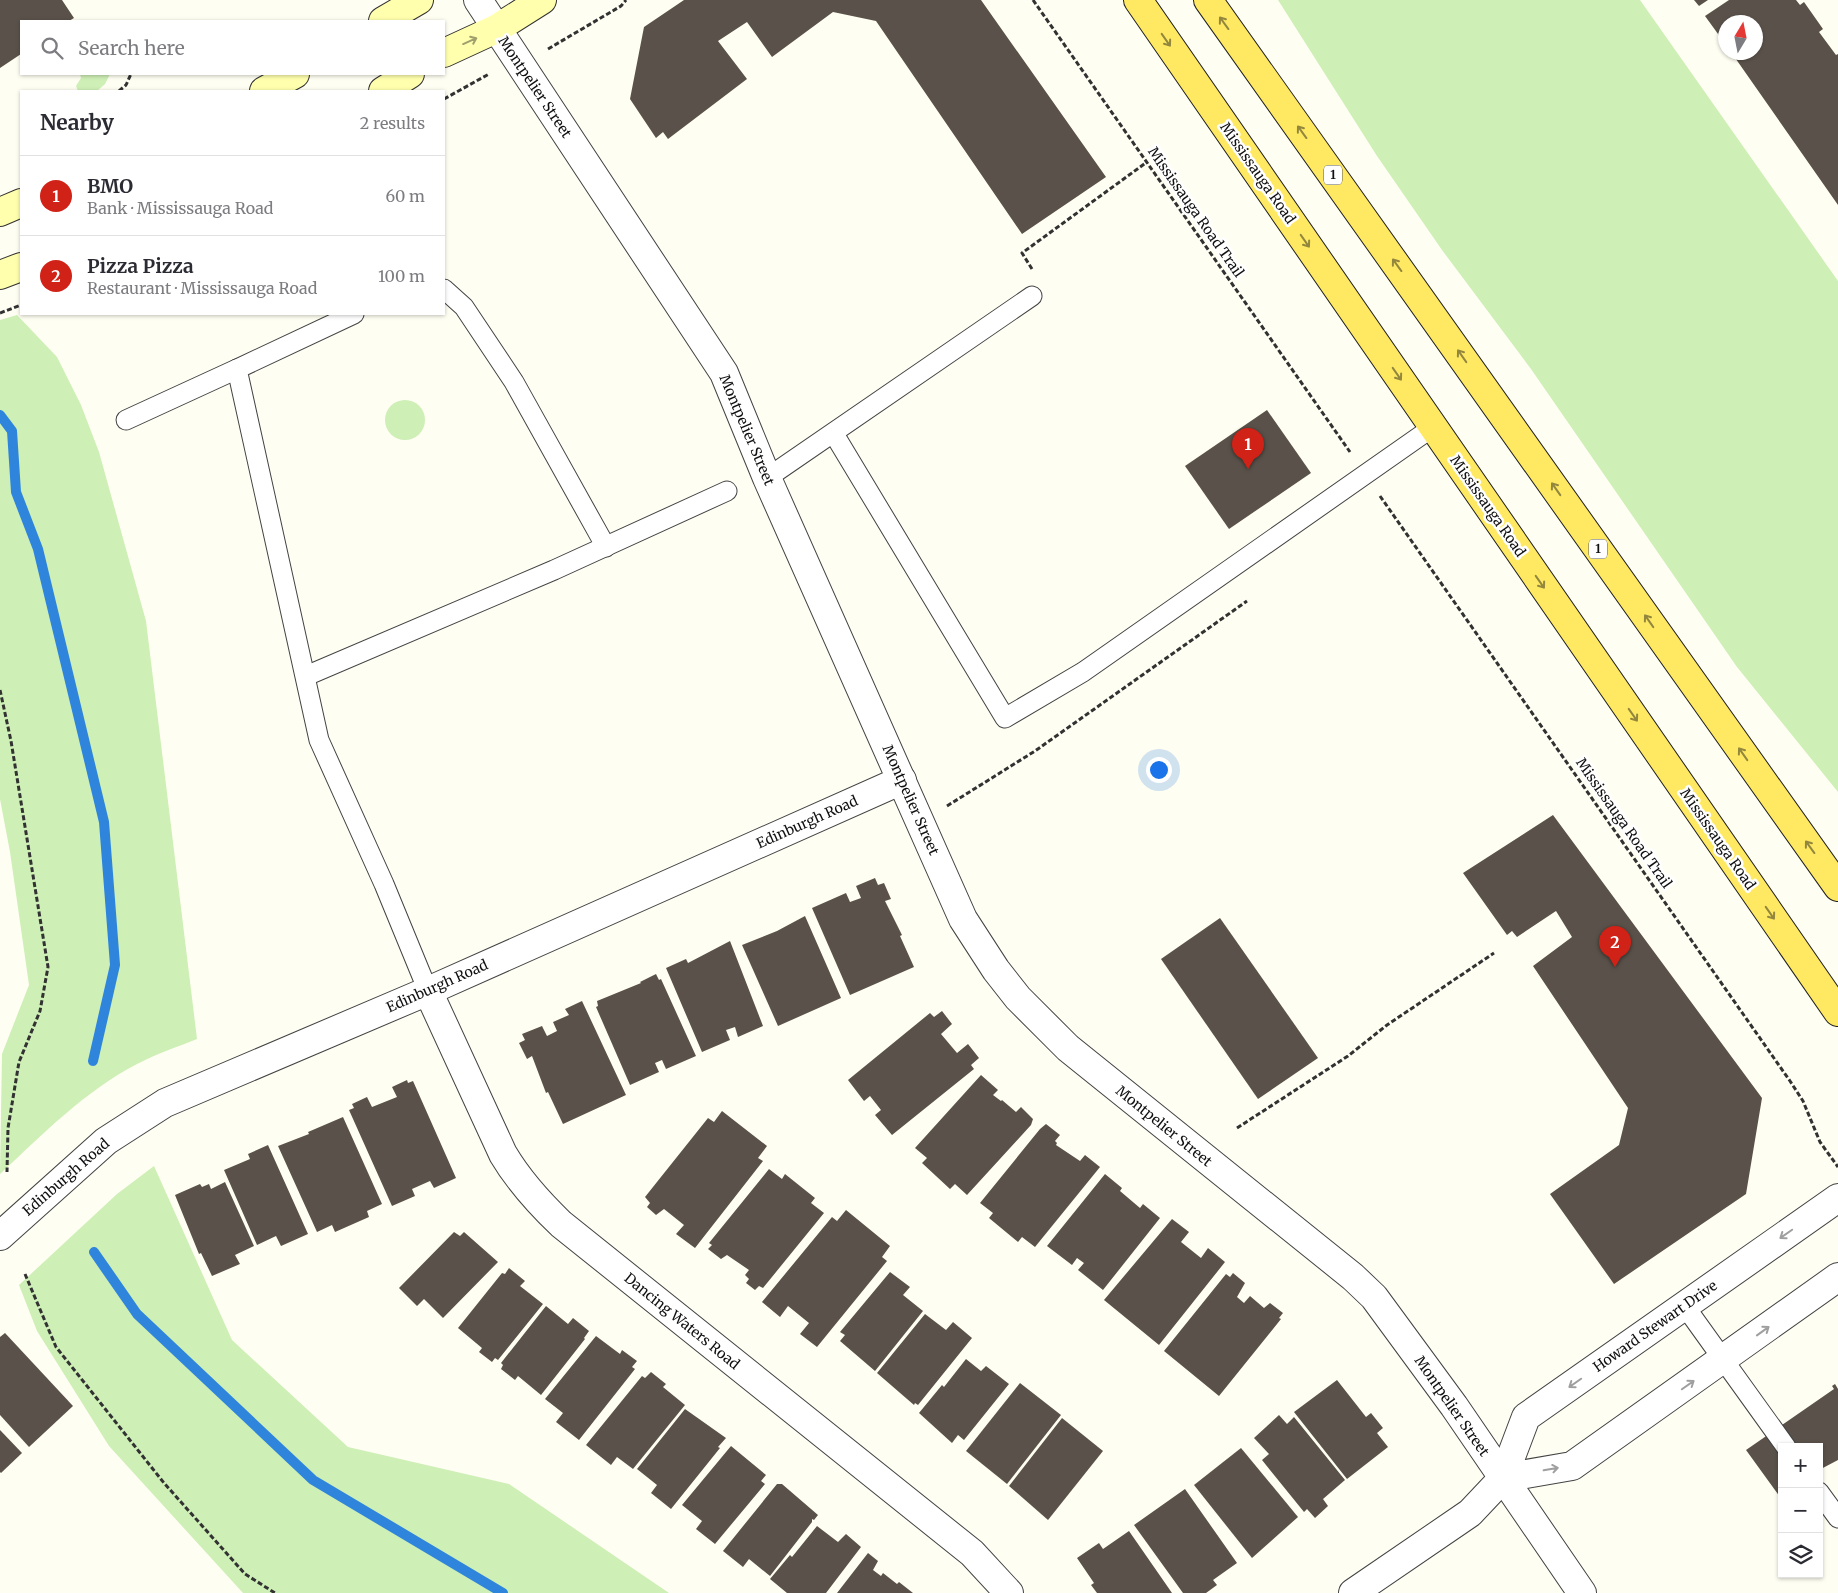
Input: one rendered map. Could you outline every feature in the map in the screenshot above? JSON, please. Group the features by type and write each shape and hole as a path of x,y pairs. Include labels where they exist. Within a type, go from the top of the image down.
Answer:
{"main road":[{"name":"Mississauga Road","path":"1138,0 1838,1012"},
{"name":"1","path":"1208,0 1838,887"}],"street":[{"path":"385,20 420,0"},
{"name":"Montpelier Street","path":"478,0 724,373 767,478 963,919 996,970 1018,998 1068,1048 1354,1277 1374,1297 1582,1593"},
{"path":"445,53 496,29 542,0"},
{"path":"266,90 293,75"},
{"path":"385,90 408,75"},
{"path":"0,212 20,203"},
{"path":"0,275 20,267"},
{"name":"Edinburgh Road","path":"0,1236 90,1153 158,1108 428,991 902,780"},
{"name":"Dancing Waters Road","path":"428,991 503,1154 517,1177 536,1200 561,1224 972,1553 1009,1593"},
{"name":"Howard Stewart Drive","path":"1352,1593 1470,1513 1503,1478 1526,1417 1838,1198"},
{"path":"1503,1478 1572,1466 1724,1360 1838,1277"}],"lane":[{"path":"445,290 464,307 514,382 606,547"},
{"path":"767,478 834,434 1032,296"},
{"path":"126,420 352,315"},
{"path":"237,369 319,740 398,916 428,991"},
{"path":"834,434 1004,718 1083,672 1433,426"},
{"path":"306,676 606,547 726,491"},
{"path":"1684,1305 1783,1443"},
{"path":"1823,1497 1838,1518"}],"path":[{"path":"546,50 621,6 626,0"},
{"name":"Mississauga Road Trail","path":"1033,0 1340,438"},
{"path":"120,90 126,85 131,75"},
{"path":"445,98 480,78"},
{"path":"0,313 20,304"},
{"name":"Mississauga Road Trail","path":"1381,497 1790,1081 1803,1101 1820,1142 1838,1167"},
{"path":"921,824 1035,751 1247,602"},
{"path":"0,690 11,741 48,967 40,1011 19,1062 8,1128 7,1172"},
{"path":"1237,1128 1348,1056 1387,1026 1494,952"},
{"path":"25,1274 56,1347 164,1483 245,1574 275,1593"}],"green space":[{"path":"1278,0 1640,0 1838,281 1838,792 1737,667 1531,369 1442,250 1377,156"},
{"path":"80,75 110,75 105,84 98,90 78,90 76,86 81,78"},
{"path":"17,315 57,357 81,405 99,452 146,621 197,1039 144,1060 100,1087 65,1114 0,1174 2,1054 29,985 10,852 0,799 0,320"},
{"path":"409,400 416,403 422,409 425,420 424,428 416,437 409,440 401,440 394,437 386,428 385,416 388,409 397,401"},
{"path":"154,1166 232,1340 348,1447 509,1484 669,1593 243,1593 109,1446 37,1331 19,1285 117,1194"}],"building":[{"path":"0,0 62,0 74,18 71,20 20,20 20,55 0,68"},
{"path":"684,0 981,0 1106,177 1022,234 876,21 833,12 772,57 747,22 718,41 747,79 668,139 663,132 656,138 630,99 644,27"},
{"path":"1694,0 1708,0 1699,6"},
{"path":"1729,0 1796,0 1800,5 1804,2 1823,29 1819,32 1836,55 1838,54 1838,205 1737,60 1763,60 1763,15 1718,15 1718,34 1705,16"},
{"path":"1267,410 1311,473 1229,529 1185,466"},
{"path":"1553,815 1762,1098 1746,1194 1614,1284 1550,1194 1619,1145 1628,1108 1533,966 1572,937 1556,911 1517,937 1512,931 1507,935 1463,873"},
{"path":"875,878 878,885 884,883 891,899 885,901 902,935 900,936 914,967 850,995 812,908 846,893 850,902 861,898 856,886"},
{"path":"805,916 841,998 778,1026 742,945 777,931"},
{"path":"1220,918 1318,1058 1258,1099 1161,959"},
{"path":"730,941 763,1026 738,1037 735,1027 726,1030 730,1040 702,1052 666,968 686,959 688,963"},
{"path":"656,974 659,980 661,979 696,1056 666,1069 662,1060 655,1063 659,1072 630,1085 596,1007 598,1006 597,1001 641,983"},
{"path":"582,1001 626,1095 563,1124 548,1092 546,1093 532,1056 527,1059 519,1043 525,1040 522,1034 542,1026 547,1036 557,1031 553,1022 569,1015 565,1009"},
{"path":"942,1011 952,1024 941,1034 957,1053 968,1044 979,1058 971,1065 974,1069 892,1135 875,1115 881,1110 870,1096 864,1101 848,1080 930,1013 934,1017"},
{"path":"981,1075 998,1090 993,1095 1016,1112 1021,1107 1033,1119 1031,1125 967,1195 955,1184 950,1189 922,1163 927,1158 915,1148"},
{"path":"407,1080 408,1083 413,1081 456,1178 434,1188 430,1181 412,1189 415,1196 392,1206 349,1110 354,1108 352,1104 367,1097 372,1107 397,1097 392,1087"},
{"path":"722,1111 767,1146 758,1158 763,1161 695,1248 676,1234 684,1225 664,1209 656,1215 647,1207 650,1203 645,1197 708,1118 714,1122"},
{"path":"343,1117 382,1204 367,1211 369,1217 335,1232 332,1225 317,1232 278,1146 309,1134 308,1132"},
{"path":"1046,1124 1060,1135 1055,1141 1056,1145 1080,1161 1085,1155 1100,1167 1035,1247 1022,1237 1018,1242 989,1218 993,1213 980,1203"},
{"path":"268,1145 308,1234 281,1246 276,1236 257,1245 224,1170 250,1159 248,1154"},
{"path":"769,1169 782,1179 785,1174 815,1198 811,1203 824,1213 763,1288 759,1286 755,1290 746,1283 749,1279 745,1275 749,1270 727,1255 721,1259 708,1249 712,1245 709,1243"},
{"path":"1105,1174 1122,1188 1120,1191 1140,1208 1143,1204 1160,1218 1103,1290 1078,1270 1084,1263 1077,1258 1072,1265 1047,1246"},
{"path":"225,1182 254,1246 235,1255 240,1264 212,1276 201,1253 199,1254 175,1195 200,1184 202,1187 209,1184 211,1189"},
{"path":"846,1210 890,1246 882,1257 887,1261 817,1347 800,1334 809,1323 788,1306 780,1317 762,1302 832,1217 837,1221"},
{"path":"1172,1219 1189,1232 1181,1242 1201,1258 1208,1248 1225,1262 1159,1345 1104,1300"},
{"path":"454,1232 460,1236 464,1232 498,1262 443,1318 424,1299 417,1306 399,1288"},
{"path":"509,1268 525,1281 520,1286 543,1304 498,1360 495,1358 492,1362 479,1352 482,1348 458,1328 502,1273 505,1274"},
{"path":"890,1272 910,1287 903,1295 923,1311 875,1371 840,1341 845,1335 840,1332"},
{"path":"1233,1273 1245,1283 1237,1297 1244,1303 1250,1296 1264,1308 1270,1303 1283,1313 1279,1318 1281,1319 1219,1396 1164,1351 1226,1274 1230,1277"},
{"path":"546,1306 568,1324 573,1318 589,1331 585,1339 541,1395 518,1376 515,1380 501,1369 503,1365 501,1363"},
{"path":"925,1314 946,1330 953,1322 972,1338 918,1405 915,1403 914,1405 877,1373"},
{"path":"5,1333 73,1406 29,1447 0,1415 0,1337"},
{"path":"596,1336 620,1354 622,1350 637,1361 632,1367 635,1369 579,1440 556,1422 563,1413 545,1399"},
{"path":"966,1359 981,1371 986,1366 1009,1384 964,1440 958,1435 952,1443 919,1413 942,1385 944,1387"},
{"path":"651,1372 666,1384 663,1387 685,1405 633,1469 617,1457 611,1465 586,1445 642,1376 645,1378"},
{"path":"1337,1380 1366,1417 1371,1413 1383,1428 1377,1433 1388,1447 1347,1479 1294,1412"},
{"path":"1020,1383 1061,1415 1007,1484 966,1451"},
{"path":"1835,1384 1838,1389 1838,1460 1823,1468 1823,1443 1778,1443 1778,1494 1746,1450 1834,1389 1832,1386"},
{"path":"685,1409 726,1438 671,1509 651,1493 657,1485 637,1469"},
{"path":"1279,1415 1287,1424 1294,1417 1345,1480 1323,1499 1328,1506 1315,1518 1307,1509 1304,1512 1262,1460 1269,1454 1254,1438"},
{"path":"1062,1418 1103,1451 1048,1520 1009,1486"},
{"path":"0,1430 22,1453 1,1473 0,1472"},
{"path":"731,1446 766,1475 761,1481 765,1484 715,1544 696,1529 702,1521 682,1505"},
{"path":"1241,1448 1298,1517 1252,1558 1194,1485"},
{"path":"777,1484 782,1484 818,1515 814,1520 812,1519 812,1522 770,1576 749,1559 743,1567 723,1551"},
{"path":"1185,1489 1237,1563 1213,1580 1217,1585 1206,1593 1183,1593 1134,1525"},
{"path":"817,1526 838,1542 846,1534 861,1547 826,1593 787,1593 770,1579 790,1555 792,1557"},
{"path":"1129,1531 1172,1593 1097,1593 1091,1585 1094,1583 1077,1558 1099,1543 1103,1549"},
{"path":"868,1553 878,1561 873,1570 881,1576 883,1573 897,1584 899,1582 913,1593 837,1593"}],"waterway":[{"path":"0,415 12,431 16,492 38,549 104,822 115,965 93,1061"},
{"path":"94,1252 137,1314 313,1480 503,1593"}],"place":[{"name":"BMO","path":"1248,469"},
{"name":"Pizza Pizza","path":"1615,967"}]}
